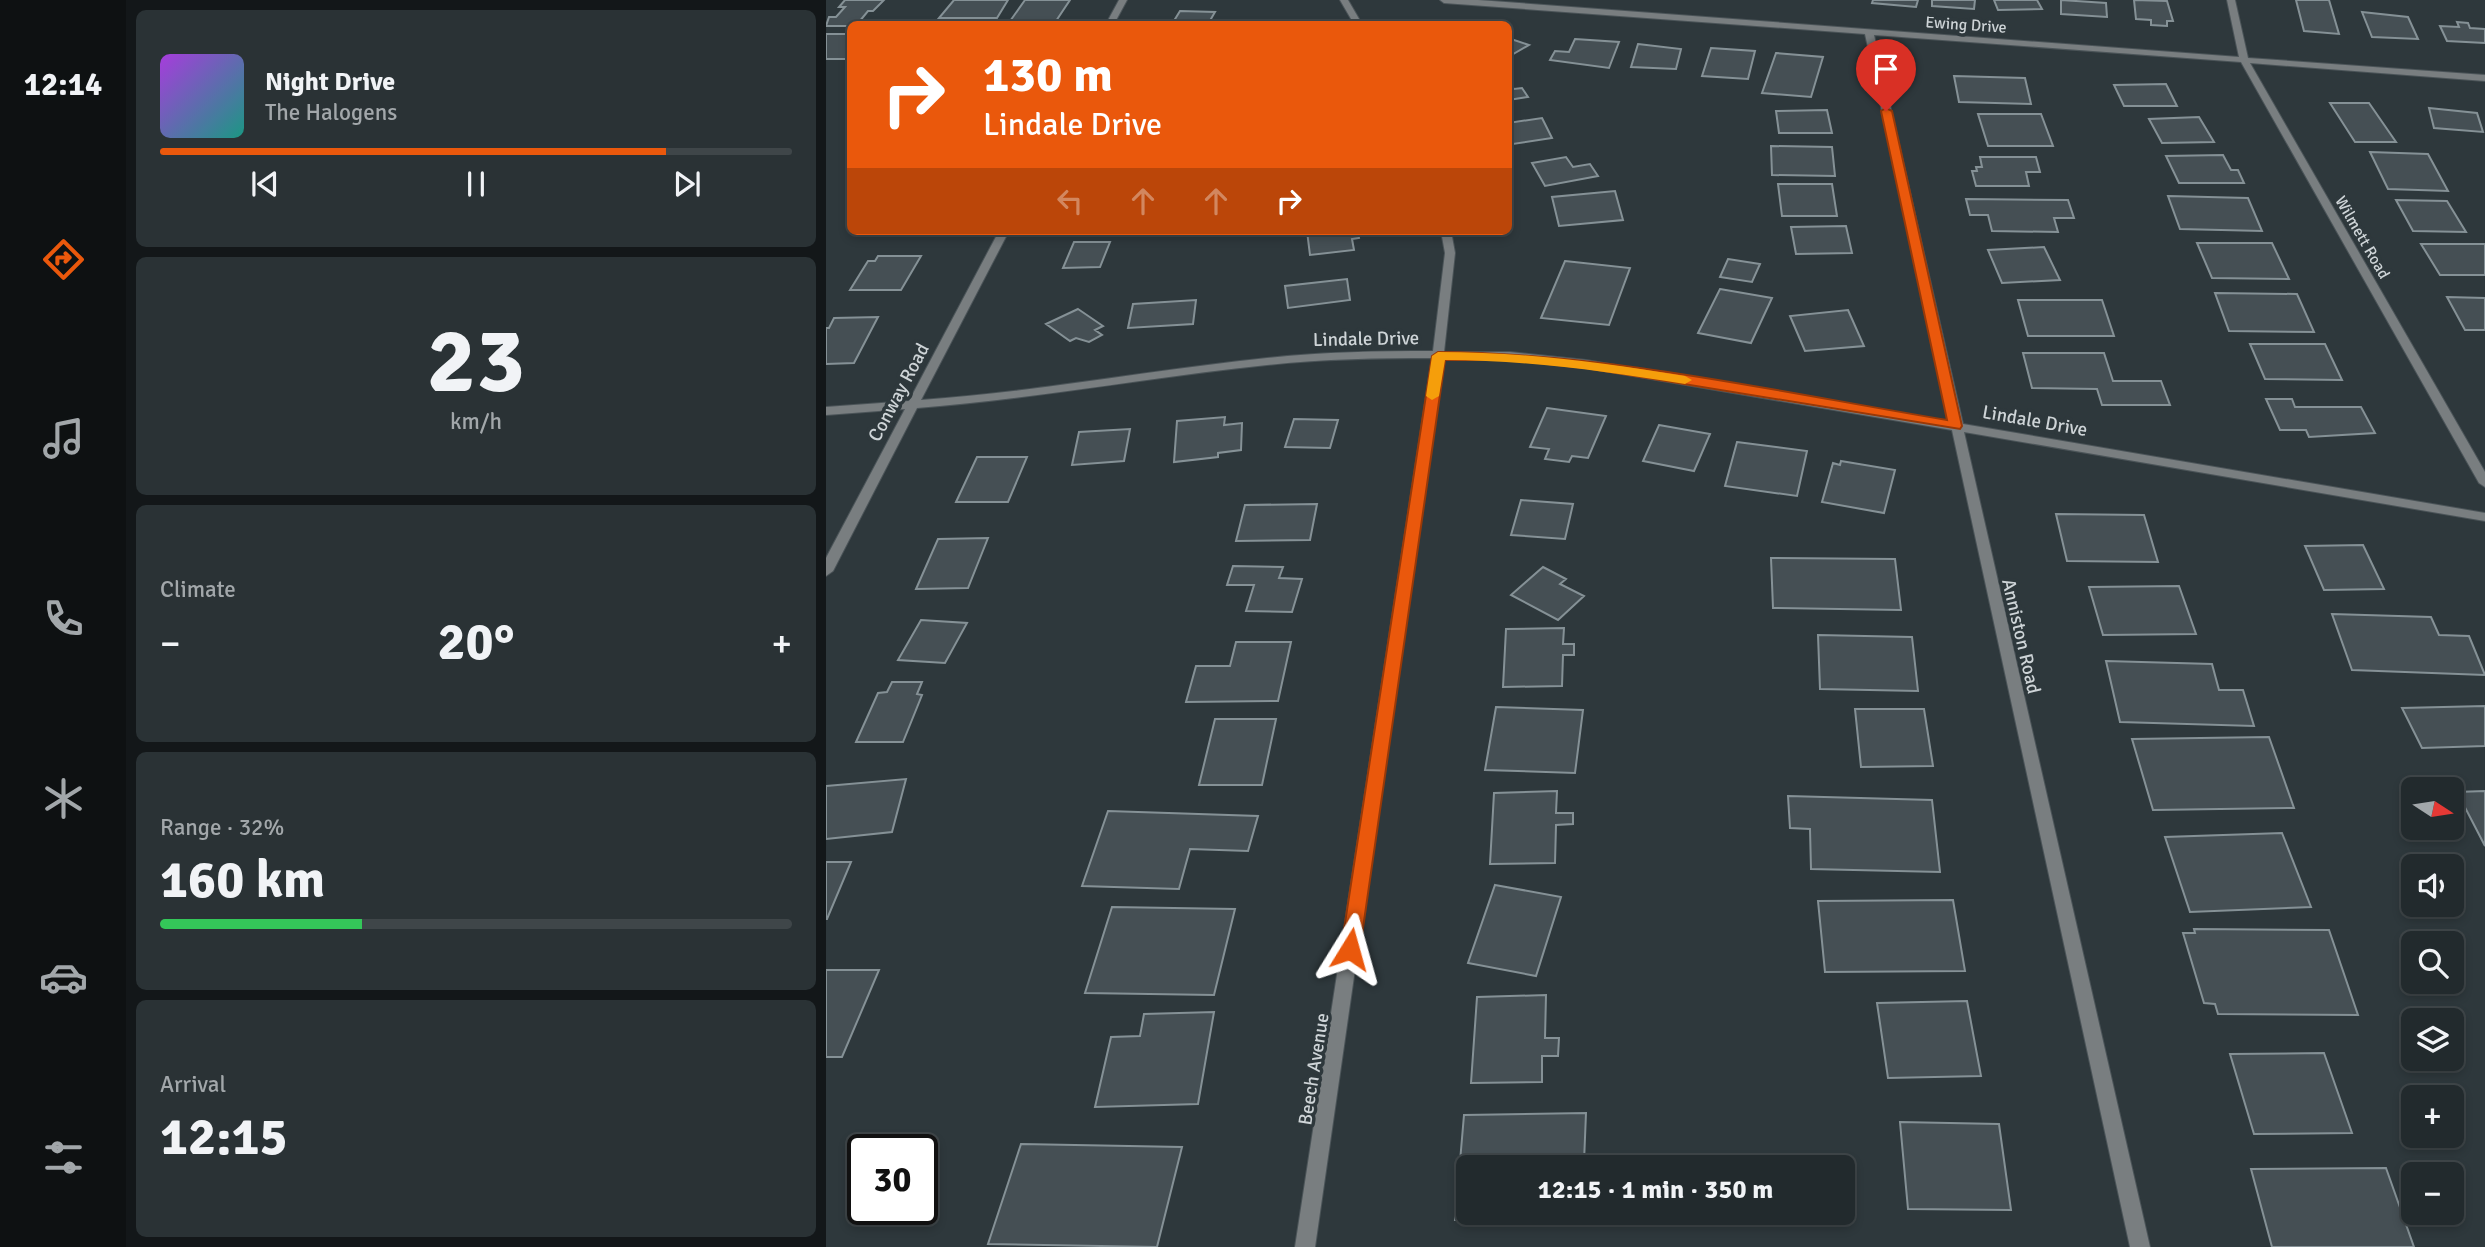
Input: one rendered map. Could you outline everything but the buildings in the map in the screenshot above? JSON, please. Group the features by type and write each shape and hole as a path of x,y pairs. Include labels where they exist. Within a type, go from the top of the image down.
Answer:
{"street":[{"path":"1112,21 1123,0"},
{"path":"1345,0 1356,21"},
{"name":"Ewing Drive","path":"1444,0 2485,78"},
{"name":"Wilmett Road","path":"2231,0 2244,60 2485,483"},
{"name":"Anniston Road","path":"1869,32 2140,1247"},
{"name":"Conway Road","path":"826,571 1001,235"},
{"name":"Beech Avenue","path":"1306,1247 1438,356 1450,253 1447,235"},
{"name":"Lindale Drive","path":"826,411 991,399 1267,361 1362,354 1510,356 1586,364 2485,517"}],"slow traffic":[{"path":"1432,396 1438,356 1510,356 1586,364 1685,380"}],"route":[{"path":"1350,949 1438,356 1510,356 1586,364 1955,426 1886,111"}]}
